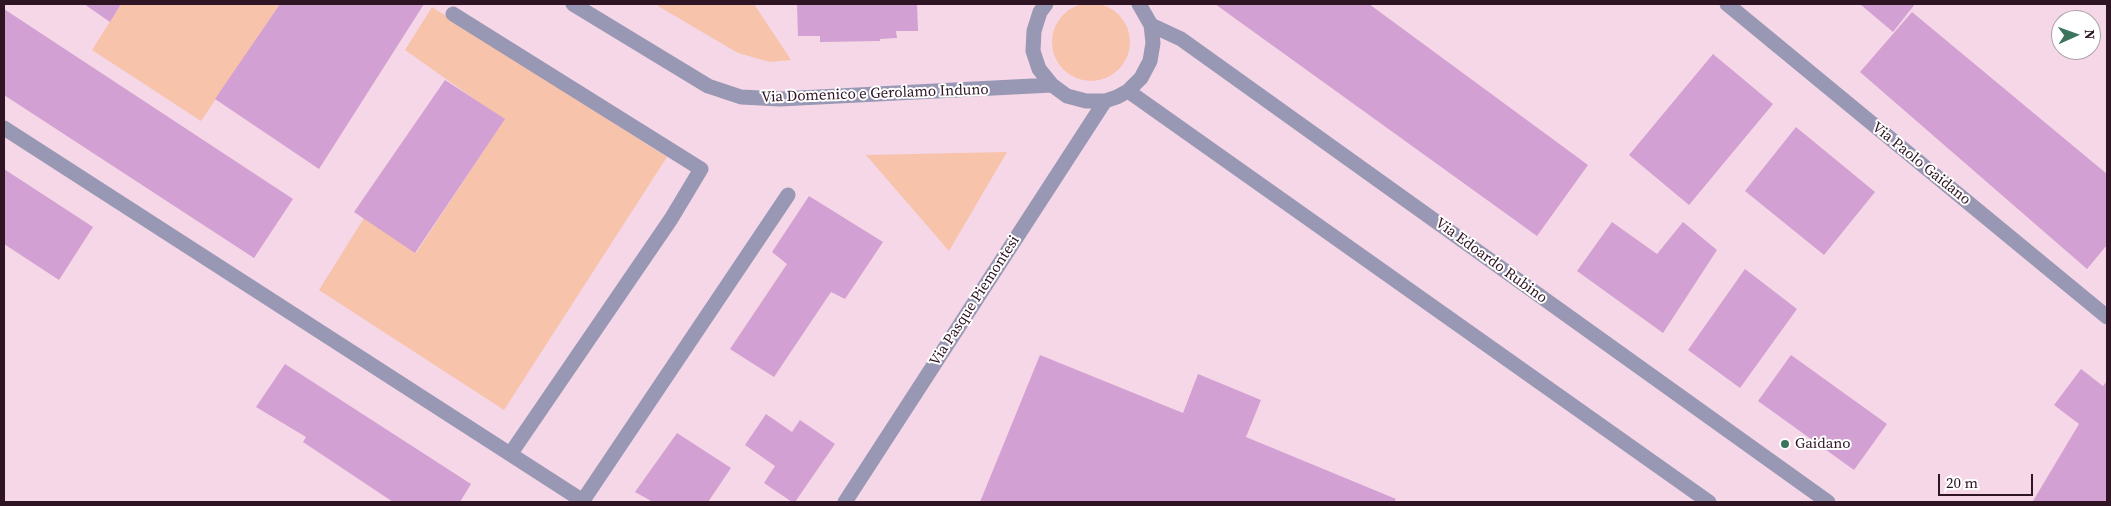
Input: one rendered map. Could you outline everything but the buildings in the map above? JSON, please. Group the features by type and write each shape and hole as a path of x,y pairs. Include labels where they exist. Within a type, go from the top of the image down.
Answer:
{"street":[{"name":"Via Domenico e Gerolamo Induno","path":"573,4 708,86 741,96 780,99 1052,85"},
{"path":"1042,7 1034,31 1033,51 1039,69 1052,85 1067,96 1086,101 1105,101 1128,90 1141,78 1150,61 1153,43 1151,25 1139,4"},
{"name":"Via Paolo Gaidano","path":"1734,6 2107,317"},
{"path":"453,14 701,169 665,228 511,453"},
{"name":"Via Edoardo Rubino","path":"1151,25 1181,39 1828,502"},
{"path":"1128,90 1709,502"},
{"name":"Via Pasque Piemontesi","path":"845,502 1105,101"},
{"path":"4,128 511,453 583,502 788,195"}],"shaded area":[{"path":"1083,3 1099,3 1113,9 1124,20 1130,34 1130,50 1124,64 1113,75 1099,81 1083,81 1069,75 1058,64 1052,50 1052,34 1058,20 1069,9"},
{"path":"121,4 280,4 201,121 92,50"},
{"path":"659,4 754,4 791,60 770,62 738,53 658,6"},
{"path":"432,7 667,157 504,410 319,290 364,218 416,253 504,120 405,50"},
{"path":"1007,152 949,251 866,155"}],"place":[{"name":"Gaidano","path":"1785,444"}]}
